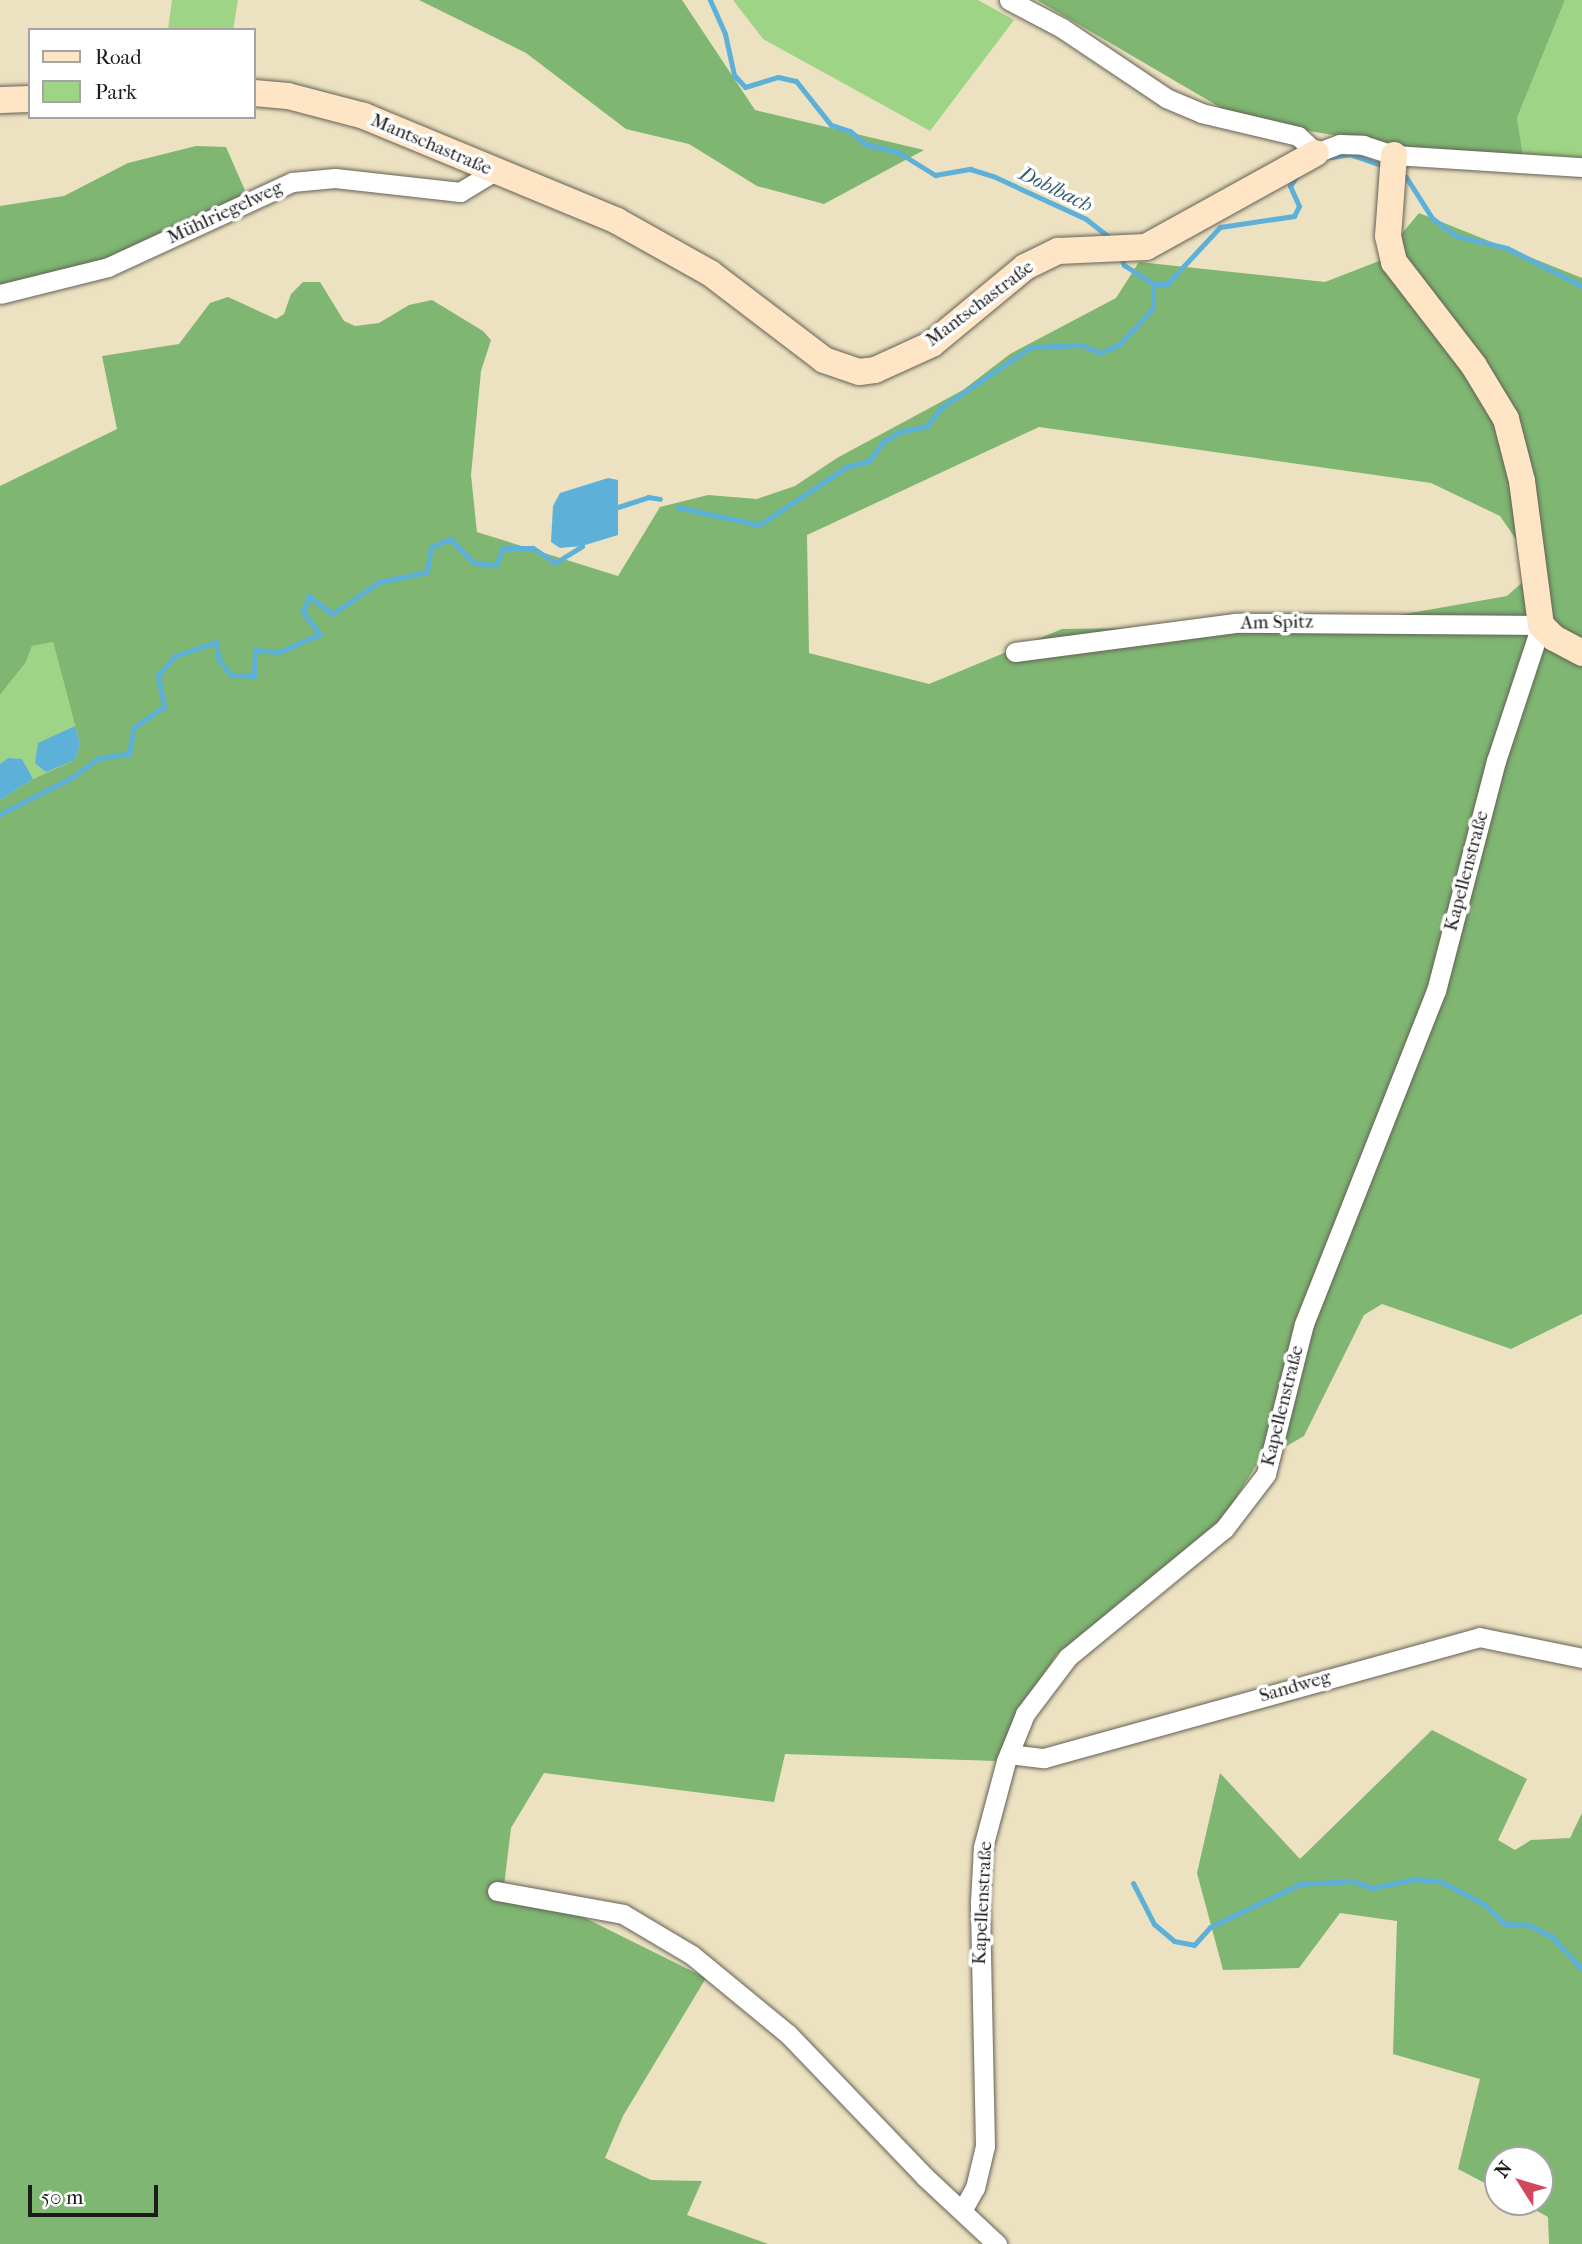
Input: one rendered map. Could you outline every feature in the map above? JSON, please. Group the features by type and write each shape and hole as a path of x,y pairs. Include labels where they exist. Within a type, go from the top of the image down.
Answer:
{"street":[{"path":"1009,0 1062,28 1166,98 1201,113 1298,136 1316,153"},
{"name":"Mantschastraße","path":"256,93 341,108 493,172 575,202 652,239 710,273 824,360 859,372 884,366 932,344 1025,267 1058,251 1119,251 1172,237 1316,153 1340,144 1363,145 1394,155 1582,167"},
{"path":"0,100 28,99"},
{"name":"Kapellenstraße","path":"962,2211 975,2188 985,2146 980,1902 983,1847 1009,1754 1025,1714 1068,1657 1224,1529 1266,1474 1304,1324 1436,991 1496,761 1541,625 1522,481 1506,419 1474,366 1394,262 1388,236 1394,155"},
{"name":"Mühlriegelweg","path":"0,294 108,267 292,182 335,178 447,192 478,185 493,172"},
{"name":"Am Spitz","path":"1015,652 1235,623 1541,625"},
{"path":"1541,625 1554,638 1582,653"},
{"name":"Sandweg","path":"1009,1754 1044,1758 1479,1636 1582,1658"},
{"path":"497,1891 604,1908 637,1920 677,1944 788,2034 997,2244"}],"green space":[{"path":"172,0 238,0 233,28 168,28"},
{"path":"419,0 682,0 755,110 924,150 824,204 757,186 689,144 626,129 526,53"},
{"path":"733,0 978,0 1014,20 930,131 763,39"},
{"path":"1037,0 1565,0 1517,118 1525,168 1240,119"},
{"path":"1565,0 1582,0 1582,178 1525,168 1517,118"},
{"path":"196,146 226,147 247,195 105,261 0,288 0,206 64,196 128,163"},
{"path":"1419,213 1582,278 1582,1314 1511,1349 1382,1304 1364,1315 1304,1436 1273,1454 1263,1454 1222,1521 1057,1654 1014,1720 996,1761 785,1754 774,1802 544,1773 511,1828 503,1894 577,1914 706,1978 623,2116 605,2158 651,2180 702,2181 687,2215 768,2244 0,2244 0,800 33,779 75,760 80,744 53,642 32,646 26,662 0,695 0,486 117,429 102,356 179,344 210,303 228,297 276,319 284,314 291,294 303,282 320,282 344,321 355,326 379,323 409,305 432,300 483,331 491,340 481,371 471,475 477,532 618,576 660,507 708,495 757,499 795,486 837,458 963,390 1010,354 1116,298 1139,262 1325,282 1379,261","holes":["1039,427 1431,483 1500,516 1524,551 1527,578 1507,596 1342,625 1062,629 929,684 809,653 807,535"]},
{"path":"53,642 80,744 75,760 33,779 0,800 0,695 26,662 32,646"},
{"path":"1432,1730 1527,1779 1498,1840 1515,1850 1531,1840 1570,1838 1582,1813 1582,2244 1549,2244 1546,2216 1554,2216 1554,2146 1484,2146 1484,2183 1458,2169 1480,2079 1393,2054 1397,1921 1340,1913 1299,1968 1223,1970 1197,1873 1220,1773 1300,1859"}],"water":[{"path":"608,478 618,480 618,535 582,546 560,548 551,542 553,506 560,493"},
{"path":"75,726 80,744 75,760 46,772 35,763 38,743"},
{"path":"8,758 22,759 33,779 0,800 0,764"}],"waterway":[{"name":"Doblbach","path":"710,0 725,34 734,75 745,87 778,77 796,81 831,125 850,131 865,144 898,152 935,175 970,169 993,176 1086,219 1113,240"},
{"name":"Doblbach","path":"1331,157 1349,154 1383,166"},
{"name":"Doblbach","path":"1120,256 1124,265 1153,284 1167,284 1220,227 1294,216 1299,206 1290,186 1296,177"},
{"name":"Doblbach","path":"1406,177 1432,218 1456,236 1507,248 1582,286"},
{"path":"677,507 759,525 848,466 869,461 882,443 899,432 927,426 942,407 1031,347 1082,345 1100,353 1120,344 1153,308 1153,284"},
{"path":"618,507 648,497 660,499"},
{"path":"0,814 71,778 99,758 129,754 134,727 164,707 158,675 175,656 216,642 219,660 231,675 254,676 255,650 279,652 320,634 303,612 309,596 332,614 379,582 427,572 431,547 450,539 474,563 496,565 503,548 533,548 555,563 582,546"},
{"path":"1133,1883 1154,1924 1174,1941 1194,1945 1210,1927 1300,1884 1352,1881 1372,1888 1415,1879 1440,1881 1484,1904 1505,1924 1529,1925 1551,1936 1582,1969"}]}
